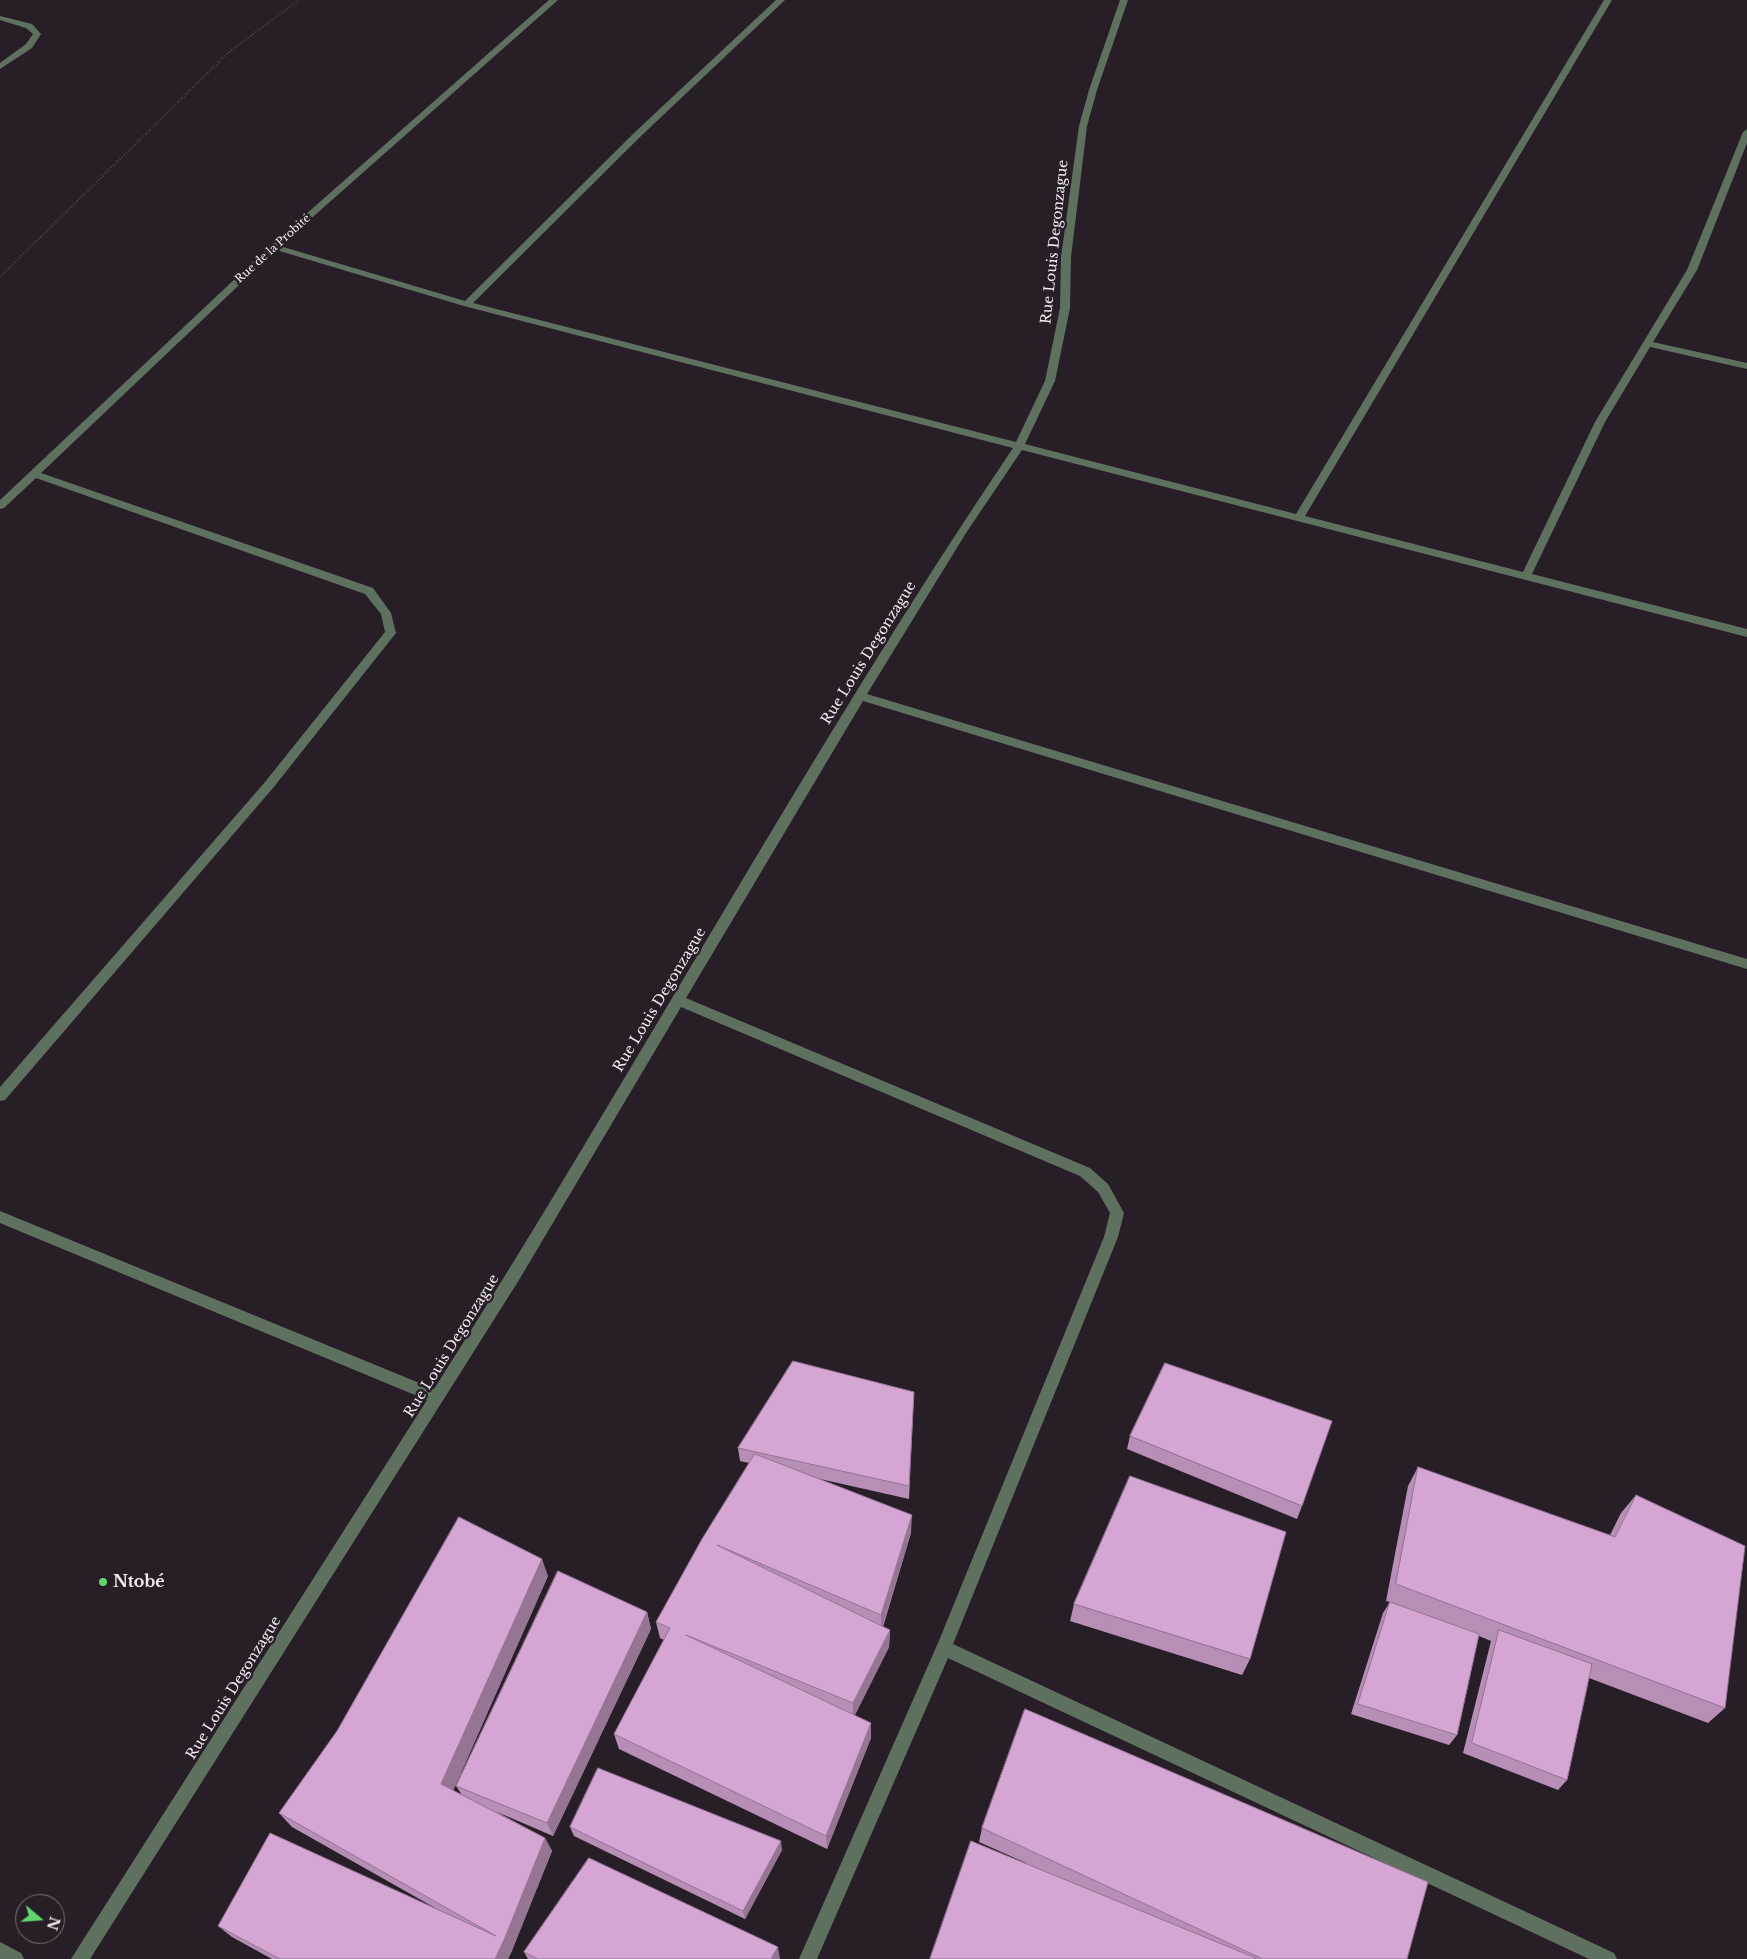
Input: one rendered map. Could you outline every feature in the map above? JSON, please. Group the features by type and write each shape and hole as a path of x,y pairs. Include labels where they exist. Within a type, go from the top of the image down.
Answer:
{"street":[{"name":"Rue de la Probité","path":"0,506 274,247 554,0"},
{"path":"467,304 637,135 781,0"},
{"name":"Rue Louis Degonzague","path":"80,1959 519,1267 861,696 962,531 1019,446 1050,381 1065,308 1066,257 1084,126 1093,90 1124,0"},
{"path":"1299,518 1608,0"},
{"path":"0,18 29,26 37,34 29,46 0,67"},
{"path":"1526,576 1600,422 1692,270 1747,132"},
{"path":"274,247 467,304 1747,632"},
{"path":"1647,343 1747,366"},
{"path":"0,1096 269,786 391,633 386,613 368,591 34,474"},
{"path":"861,696 1747,964"},
{"path":"678,1000 1085,1172 1103,1188 1117,1213 1111,1237 944,1648 808,1959"},
{"path":"0,1217 437,1397"},
{"path":"944,1648 1608,1959"},
{"path":"0,1951 15,1959"}],"path":[{"path":"0,277 229,52 299,0"}],"building":[{"path":"793,1361 914,1392 909,1486 738,1448"},
{"path":"1165,1363 1332,1421 1302,1506 1130,1436"},
{"path":"755,1454 912,1515 881,1615 717,1545 890,1630 853,1703 686,1635 871,1723 826,1836 614,1734 670,1628 656,1622 702,1539"},
{"path":"1418,1467 1615,1537 1636,1495 1745,1546 1725,1708 1396,1584"},
{"path":"1130,1476 1286,1532 1250,1659 1074,1604"},
{"path":"459,1517 542,1559 441,1784 545,1838 504,1940 495,1959 280,1959 218,1926 270,1833 496,1936 279,1813 337,1731"},
{"path":"558,1571 647,1612 547,1823 456,1786"},
{"path":"1390,1602 1479,1634 1457,1735 1358,1704"},
{"path":"1499,1630 1592,1664 1567,1780 1472,1743"},
{"path":"1025,1709 1428,1882 1407,1959 1263,1959 982,1828"},
{"path":"598,1768 781,1841 743,1911 570,1827"},
{"path":"971,1841 1258,1959 930,1959"},
{"path":"589,1858 778,1947 771,1959 538,1959 524,1952"}],"place":[{"name":"Ntobé","path":"103,1582"}]}
